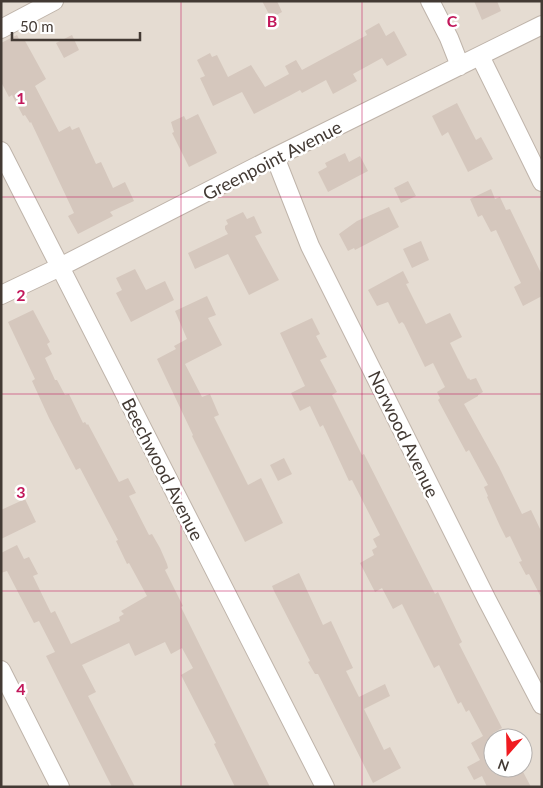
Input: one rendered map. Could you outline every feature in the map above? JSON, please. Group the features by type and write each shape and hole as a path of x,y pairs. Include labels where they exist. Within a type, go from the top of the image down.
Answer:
{"street":[{"path":"1,29 54,1"},
{"path":"430,1 449,38 460,66"},
{"name":"Greenpoint Avenue","path":"1,295 542,25"},
{"path":"480,56 542,182"},
{"name":"Beechwood Avenue","path":"1,151 325,787"},
{"name":"Norwood Avenue","path":"275,158 310,246 486,600 542,706"},
{"path":"1,670 60,787"}],"shaded area":[{"path":"1,1 542,1 542,787 1,787"}],"building":[{"path":"262,1 277,1 282,12 271,18"},
{"path":"474,1 497,1 501,11 482,20"},
{"path":"379,23 386,36 394,31 407,55 387,66 382,58 353,74 357,81 333,94 326,80 302,93 300,90 254,114 242,92 213,106 200,78 205,76 197,60 210,53 212,57 217,55 228,77 251,65 265,87 289,74 285,66 296,60 302,70 367,35 365,31"},
{"path":"17,35 20,41 24,39 46,79 35,86 59,132 70,126 72,130 79,127 96,164 101,162 113,188 125,182 134,201 110,212 113,216 78,234 68,216 74,213 31,122 25,115 23,116 12,95 9,97 1,82 1,43"},
{"path":"72,35 79,50 64,58 56,43"},
{"path":"457,103 476,140 481,137 493,159 468,172 448,132 442,136 432,116"},
{"path":"198,114 217,153 189,167 172,133 174,132 171,122 184,116 186,120"},
{"path":"345,153 349,162 360,156 368,171 328,192 318,172 327,167 325,163"},
{"path":"408,181 416,196 401,203 394,188"},
{"path":"491,189 495,199 500,197 506,210 510,209 542,275 542,296 523,306 514,287 521,283 496,230 491,232 482,215 478,217 470,199"},
{"path":"389,207 399,227 355,250 354,248 348,251 339,234 357,221"},
{"path":"243,212 247,219 254,216 262,233 255,236 279,280 249,295 228,254 195,269 188,253 228,234 225,229 225,226 228,224 226,220"},
{"path":"421,241 429,260 412,268 403,249"},
{"path":"135,269 146,290 165,281 174,300 131,322 116,293 122,290 116,278"},
{"path":"403,271 409,283 406,284 426,324 450,313 462,337 450,343 468,379 476,378 483,392 464,404 499,467 522,514 531,510 542,533 542,599 529,574 526,575 519,562 522,561 510,536 506,538 500,526 484,487 488,485 469,450 466,452 438,400 440,398 437,392 445,387 433,363 425,367 404,324 402,322 399,324 388,302 377,306 368,290"},
{"path":"207,296 216,315 208,318 222,345 185,364 202,397 210,394 219,415 214,417 248,485 261,478 283,523 245,542 192,436 157,359 176,349 174,346 187,339 175,311"},
{"path":"33,310 50,342 47,344 52,354 45,358 55,380 57,380 65,395 69,394 83,423 88,424 119,482 128,478 136,493 129,496 149,535 152,534 160,548 168,568 165,570 183,606 181,607 270,787 235,787 214,744 216,743 181,675 193,668 182,648 171,654 165,642 135,656 129,643 82,665 96,692 88,696 135,787 112,787 46,656 55,652 39,621 34,623 7,571 1,573 1,553 17,545 24,559 29,557 38,574 33,576 51,613 55,611 71,644 120,621 119,617 124,614 121,611 147,596 129,563 127,564 116,541 118,540 80,468 76,470 49,418 32,381 35,379 8,322"},
{"path":"312,318 320,334 316,336 327,357 320,360 337,392 332,395 435,594 438,592 462,642 459,644 502,728 483,728 483,736 469,710 466,712 461,702 458,704 439,665 434,668 402,604 393,609 382,588 375,592 360,563 374,555 372,550 377,547 373,539 380,535 352,480 349,481 323,425 320,427 310,406 300,411 291,393 305,386 280,333"},
{"path":"284,458 292,474 278,481 270,465"},
{"path":"25,499 36,522 1,539 1,510"},
{"path":"299,573 323,625 331,621 353,668 346,671 359,697 385,684 390,696 364,709 384,750 390,747 401,768 373,783 318,674 315,674 308,662 310,661 272,586"},
{"path":"483,736 483,778 526,778 531,787 487,787 482,776 474,780 467,767 480,760 471,743"}]}
